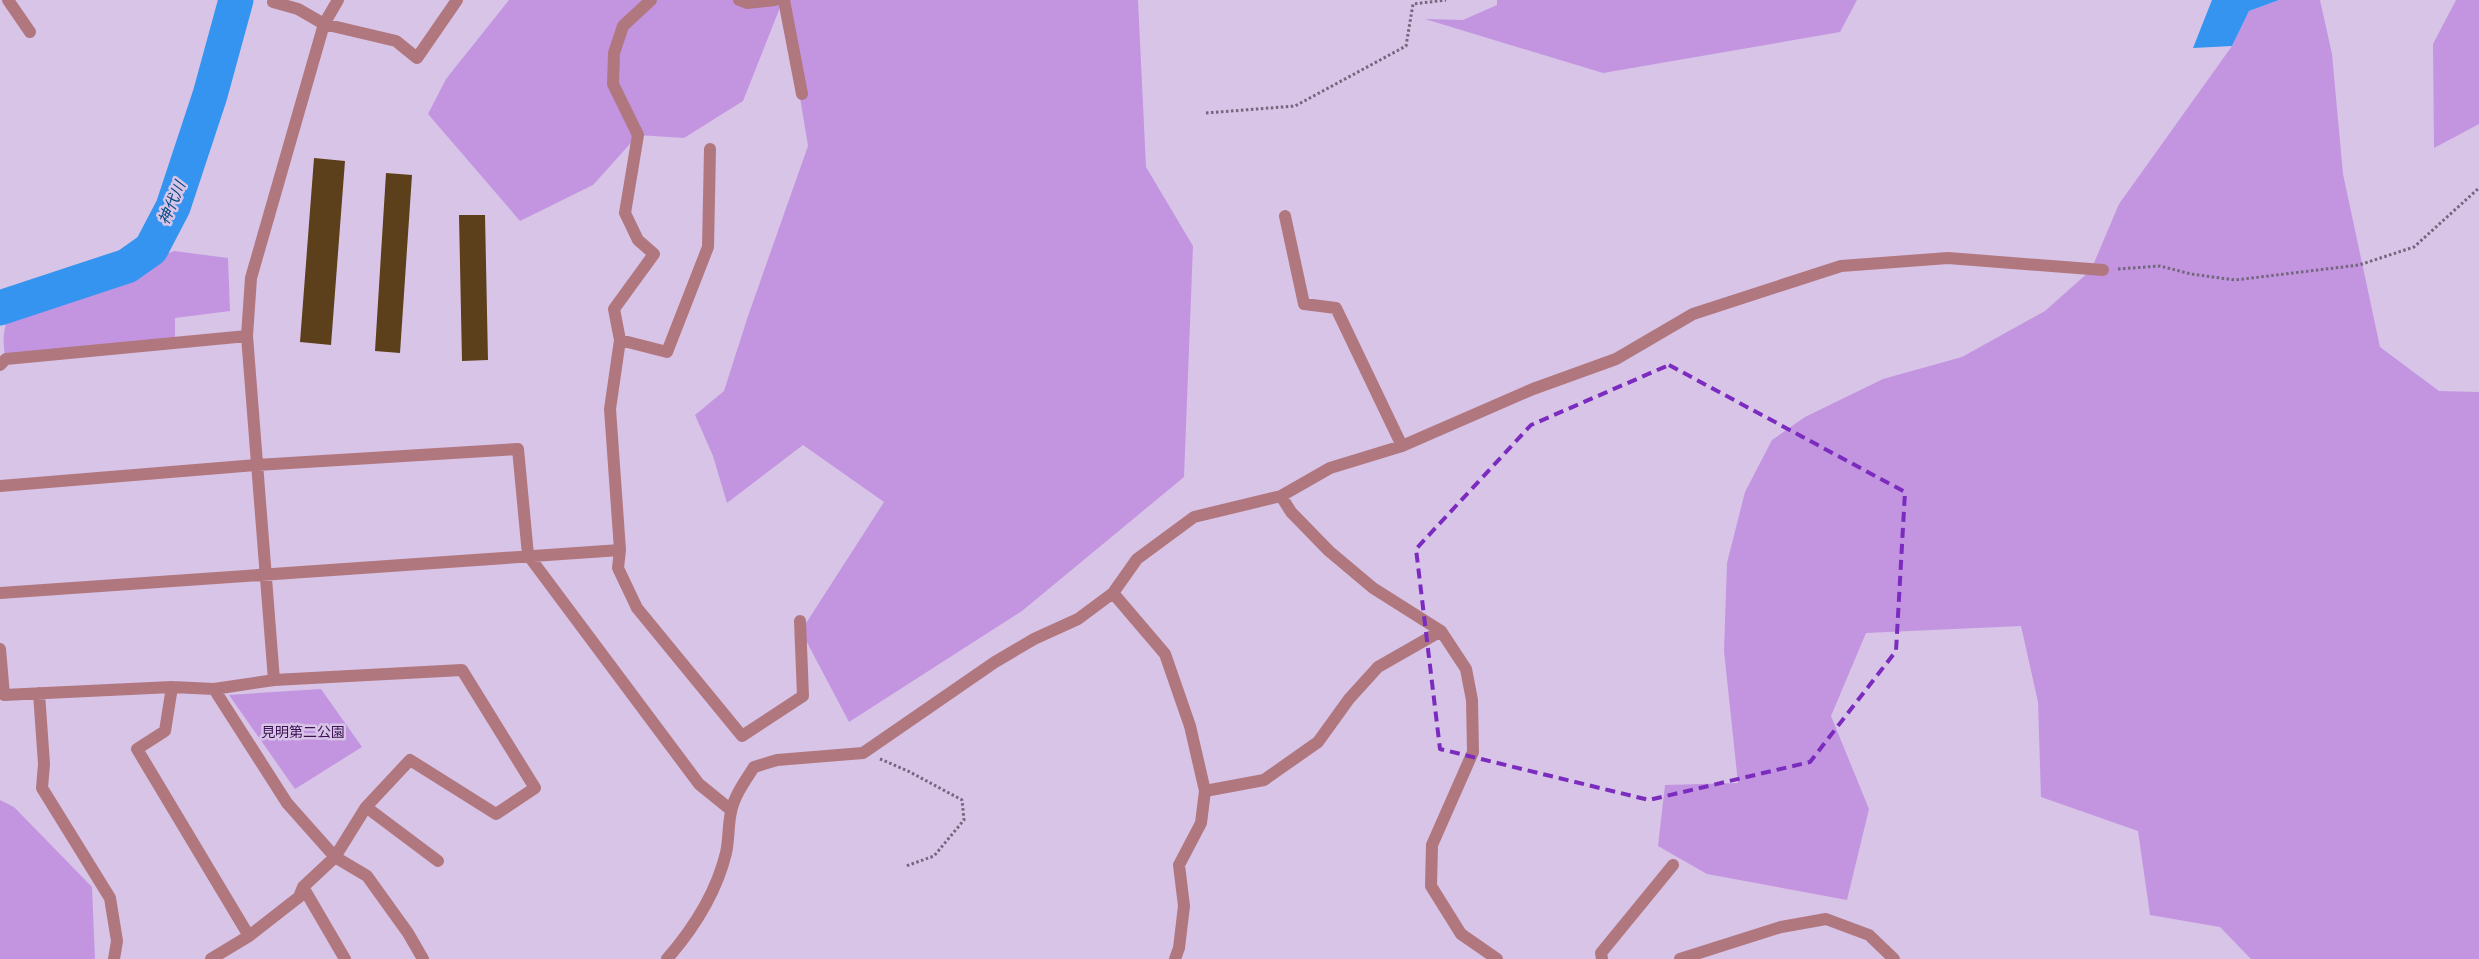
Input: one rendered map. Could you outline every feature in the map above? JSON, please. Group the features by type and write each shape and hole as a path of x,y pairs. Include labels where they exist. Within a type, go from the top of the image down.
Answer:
{"street":[{"path":"8,0 30,32"},
{"path":"274,0 273,2 298,9 324,24 396,41 417,58 458,0"},
{"path":"274,680 247,336 251,278 324,24 338,0"},
{"path":"651,0 623,26 614,53 613,84 638,135 625,214 638,240 654,254 614,309 620,340 610,409 620,550 618,568 636,608 742,736 803,696 800,621"},
{"path":"739,0 747,3 775,0"},
{"path":"784,0 802,94"},
{"path":"620,340 667,352 708,247 710,149"},
{"path":"1285,216 1304,304 1336,308 1402,446"},
{"path":"667,959 683,941 707,906 726,854 731,810 739,792 754,768 777,760 863,753 995,662 1034,639 1078,618 1113,593 1137,559 1194,517 1282,496 1330,468 1402,446 1532,389 1616,359 1693,314 1841,266 1948,258 2103,270"},
{"path":"0,365 6,359 247,336"},
{"path":"0,486 257,466 518,449 528,555 699,784 731,810"},
{"path":"1282,496 1290,512 1329,551 1373,588 1441,631 1466,669 1472,700 1473,752 1432,846 1431,886 1461,934 1497,959"},
{"path":"0,593 620,550"},
{"path":"1113,593 1165,654 1190,726 1205,791 1202,823 1179,864 1184,906 1179,948 1175,959"},
{"path":"1205,791 1264,780 1318,742 1349,699 1378,667 1441,631"},
{"path":"0,649 4,695 172,687 214,689 274,680 462,670 536,788 496,814 410,760 366,807 335,857 303,887 299,897 249,936 218,957"},
{"path":"172,687 165,731 136,749 249,936"},
{"path":"214,689 288,803 335,857 367,876 408,933 424,959"},
{"path":"38,693 44,764 42,788 110,898 118,941 114,959"},
{"path":"366,807 438,861"},
{"path":"1602,959 1601,953 1673,865"},
{"path":"303,887 345,959"},
{"path":"1680,959 1781,927 1826,919 1869,935 1894,959"}],"path":[{"path":"1206,112 1295,106 1406,46 1413,4 1446,0"},
{"path":"2103,270 2160,266 2191,274 2235,280 2359,265 2414,247 2479,188"},
{"path":"863,753 908,771 962,800 964,820 934,856 906,866"}],"highlighted area":[{"path":"1669,365 1905,492 1896,651 1810,762 1649,800 1440,749 1416,549 1531,425"}],"green space":[{"path":"509,0 783,0 743,101 684,138 638,135 593,185 520,221 428,114 446,79"},
{"path":"784,0 1138,0 1146,167 1193,246 1184,477 1022,611 849,722 801,631 884,502 803,445 727,503 713,456 695,415 724,391 748,316 808,146"},
{"path":"1497,0 1857,0 1840,32 1603,73 1425,19 1463,20 1497,5"},
{"path":"2279,0 2320,0 2332,54 2343,174 2380,347 2439,391 2479,392 2479,959 2251,959 2220,927 2150,915 2138,831 2041,797 2038,702 2021,626 1866,633 1831,716 1869,809 1847,900 1707,874 1658,846 1665,785 1738,783 1724,651 1727,563 1745,492 1772,440 1805,417 1883,379 1962,357 2045,311 2091,270 2119,204 2232,46 2249,11"},
{"path":"2456,0 2479,0 2479,124 2434,148 2433,44"},
{"path":"174,251 228,258 230,311 175,318 175,341 6,359 4,333 6,324 9,315 20,301 45,290 113,272"},
{"name":"見明第二公園","path":"321,689 362,747 295,789 229,695"},
{"path":"0,800 14,807 92,887 95,959 0,959"}],"water":[{"path":"2212,0 2279,0 2249,11 2232,46 2193,48"}],"building":[{"path":"314,158 345,161 331,345 300,342"},
{"path":"386,173 412,175 400,353 375,351"},
{"path":"459,215 485,215 488,360 462,361"}],"waterway":[{"name":"神代川","path":"0,308 127,266 151,249 173,207 210,95 236,0"}]}
